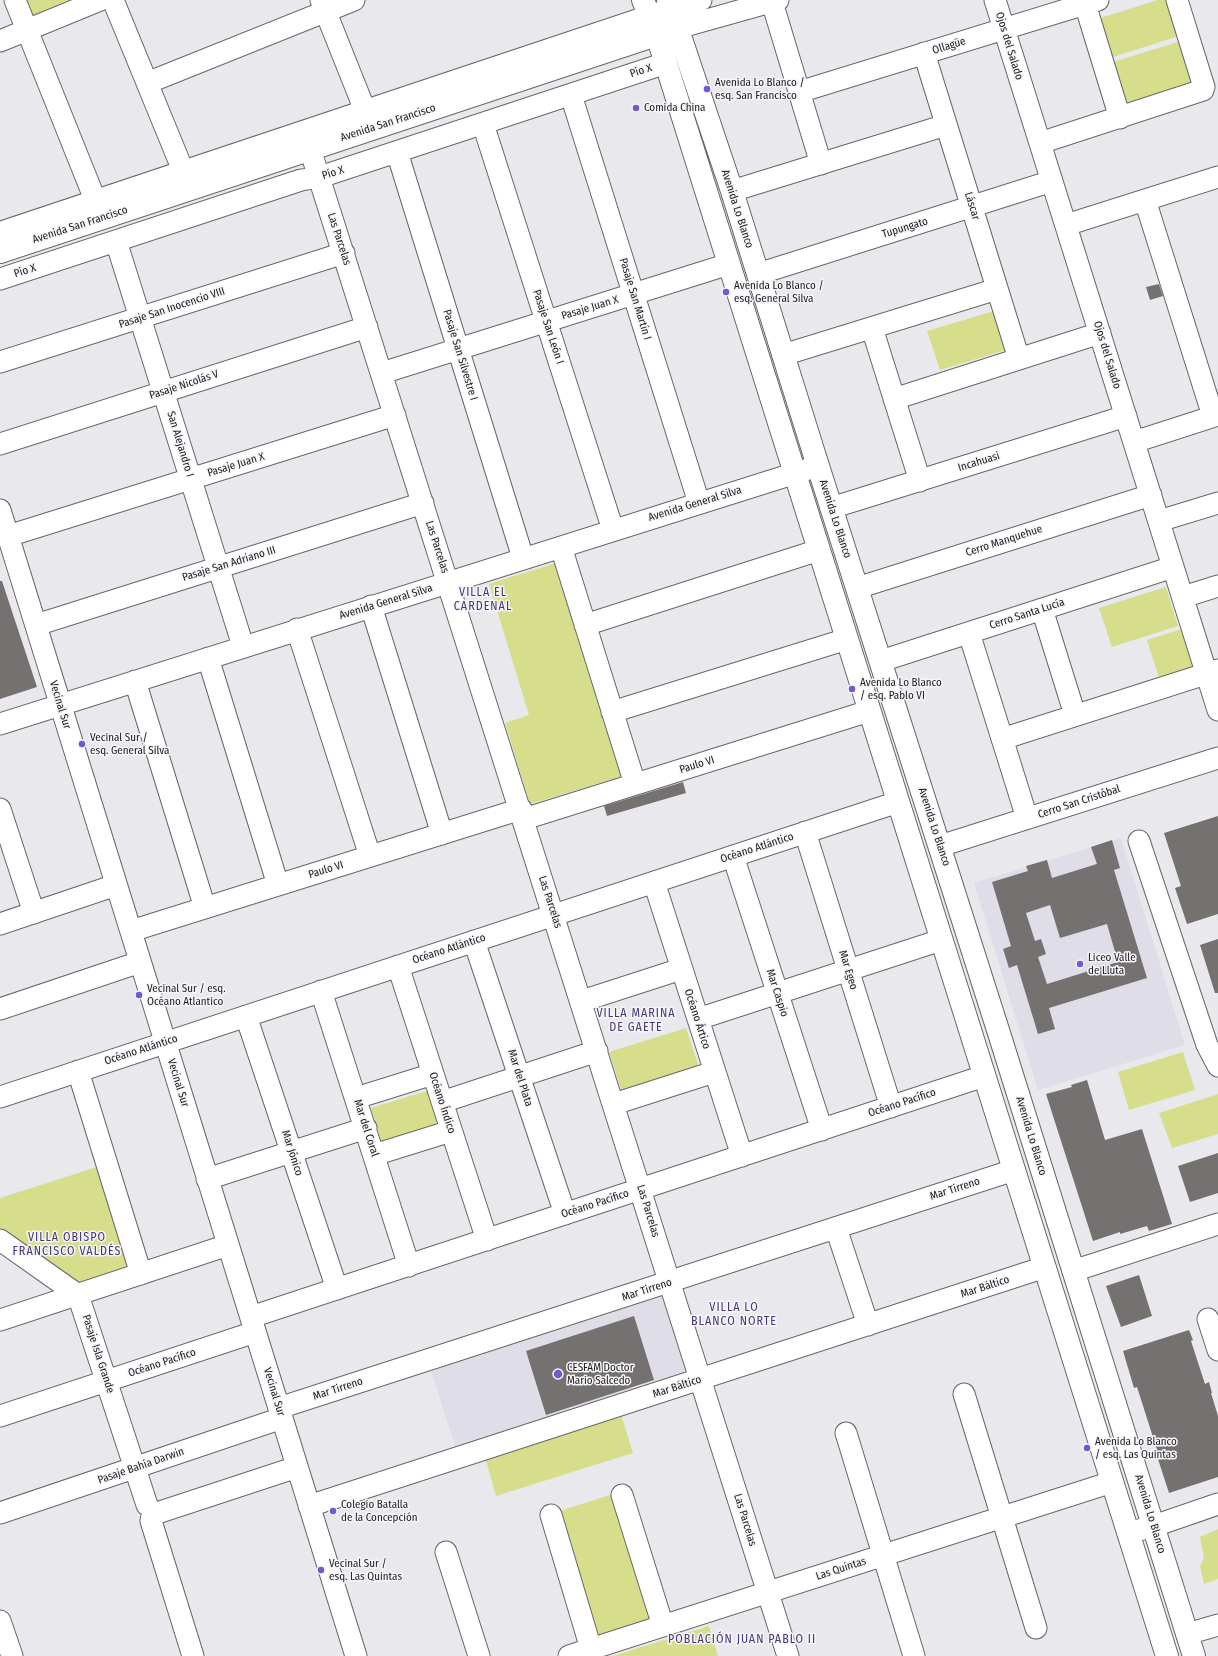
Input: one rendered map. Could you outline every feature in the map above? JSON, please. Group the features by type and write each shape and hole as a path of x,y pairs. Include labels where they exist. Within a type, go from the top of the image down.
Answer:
{"main road":[{"name":"Avenida San Francisco","path":"1,244 96,202 184,173 369,120 650,17 673,12"},
{"name":"Avenida Lo Blanco","path":"673,12 732,191 831,508 940,846 1194,1656"},
{"path":"650,17 666,63 1167,1656"},
{"name":"Avenida San Francisco","path":"1,244 310,148 369,120"},
{"path":"972,1038 998,1030"}],"street":[{"path":"15,0 96,202"},
{"path":"0,41 100,0"},
{"path":"113,0 184,173"},
{"path":"147,83 324,6 354,0"},
{"name":"Avenida San Francisco","path":"673,12 701,0"},
{"name":"Ojos del Salado","path":"995,0 1173,567 1212,671 1218,710"},
{"path":"1040,143 1203,90 1204,87 1177,0"},
{"path":"775,1 799,92 821,164"},
{"name":"Avenida San Francisco","path":"673,12 775,1"},
{"path":"1092,2 1120,118"},
{"name":"Ollagüe","path":"799,92 1092,2"},
{"path":"324,6 369,120"},
{"name":"Láscar","path":"924,53 1019,359"},
{"name":"Pío X","path":"0,279 301,180 320,177 666,63"},
{"name":"Pasaje San Martín I","path":"571,95 699,503"},
{"name":"Pasaje San León I","path":"483,124 613,530"},
{"path":"732,191 946,125"},
{"name":"Las Parcelas","path":"310,148 582,1002 788,1656"},
{"name":"Pasaje San Silvestre I","path":"397,152 523,558"},
{"path":"1066,225 1218,177"},
{"name":"Tupungato","path":"758,274 1052,181"},
{"path":"1134,442 1216,416 1145,200"},
{"name":"San Alejandro I","path":"116,241 243,646"},
{"name":"Pasaje San Inocencio VIII","path":"0,362 344,253"},
{"name":"Pasaje Juan X","path":"382,373 729,264"},
{"path":"783,355 997,289"},
{"name":"Pasaje Nicolás V","path":"0,444 367,327"},
{"path":"872,328 920,480"},
{"path":"894,399 1100,333"},
{"name":"Pasaje Juan X","path":"8,536 395,415"},
{"name":"Incahuasi","path":"831,508 1126,416"},
{"name":"Avenida General Silva","path":"0,724 243,646 818,466"},
{"name":"Cerro Manquehue","path":"857,588 1151,495"},
{"name":"Pasaje San Adriano III","path":"36,625 423,503"},
{"path":"1159,521 1218,503"},
{"name":"Vecinal Sur","path":"0,510 356,1656"},
{"path":"561,546 635,784"},
{"path":"585,624 819,550"},
{"name":"Cerro Santa Lucía","path":"880,661 1173,567"},
{"path":"1183,597 1218,586"},
{"path":"371,606 442,834"},
{"path":"1042,609 1075,715"},
{"path":"298,630 370,856"},
{"path":"969,633 1027,818"},
{"path":"612,712 846,638"},
{"path":"208,658 278,885"},
{"path":"1002,739 1212,671"},
{"path":"135,681 204,908"},
{"name":"Paulo VI","path":"131,931 442,834 635,784 869,710"},
{"name":"Cerro San Cristóbal","path":"940,846 1218,758"},
{"name":"Océano Atlántico","path":"0,1096 898,802"},
{"path":"0,809 34,912"},
{"name":"Mar Egeo","path":"805,832 891,1107"},
{"path":"1139,841 1207,1045 1218,1066"},
{"name":"Mar Caspio","path":"733,856 822,1130"},
{"name":"Océano Ártico","path":"654,882 742,1156"},
{"path":"0,924 116,885"},
{"path":"698,1020 941,940"},
{"name":"Mar del Plata","path":"474,941 565,1214"},
{"path":"0,1009 140,962"},
{"name":"Océano Índico","path":"398,966 487,1240"},
{"path":"582,1002 681,969"},
{"name":"Mar del Coral","path":"322,991 409,1266"},
{"name":"Mar Jónico","path":"246,1016 337,1289"},
{"path":"442,1102 597,1051"},
{"path":"78,1071 141,1274"},
{"path":"614,1104 714,1072"},
{"path":"356,1098 433,1074"},
{"name":"Océano Pacífico","path":"0,1416 107,1381 253,1325 337,1289 984,1076"},
{"path":"208,1179 366,1128"},
{"path":"374,1155 451,1131"},
{"name":"Mar Tirreno","path":"280,1413 670,1282 1014,1170"},
{"path":"1074,1271 1218,1224"},
{"path":"836,1228 868,1325"},
{"path":"0,1240 78,1295"},
{"path":"0,1320 228,1245"},
{"name":"Mar Báltico","path":"309,1506 1044,1267"},
{"name":"Pasaje Isla Grande","path":"78,1295 147,1504"},
{"path":"1208,1319 1218,1350"},
{"path":"964,1394 1036,1628"},
{"name":"Pasaje Bahía Darwin","path":"0,1513 135,1468 280,1413"},
{"path":"846,1433 914,1656"},
{"path":"193,1656 151,1521 152,1516 156,1513 297,1467"},
{"name":"Las Quintas","path":"569,1656 1112,1482"},
{"path":"622,1495 663,1626"},
{"path":"1128,1533 1154,1526 1218,1504"},
{"path":"551,1515 591,1649"},
{"path":"446,1552 479,1656"},
{"path":"0,1621 12,1656"},
{"path":"1187,1634 1218,1625"}],"shaded area":[{"name":"Liceo Valle de Lluta","path":"1121,838 1185,1045 1038,1090 974,883"},
{"name":"CESFAM Doctor Mario Salcedo","path":"657,1295 665,1297 687,1369 681,1378 458,1455 430,1368"}],"green space":[{"path":"24,0 81,0 32,20"},
{"path":"1158,0 1168,0 1179,36 1113,57 1100,18"},
{"path":"1184,40 1199,88 1125,111 1110,63"},
{"path":"994,311 1006,350 940,370 927,331"},
{"path":"556,563 623,776 530,804 505,723 529,715 489,584"},
{"path":"1166,587 1178,626 1112,647 1099,608"},
{"path":"1182,629 1195,670 1160,681 1147,640"},
{"path":"686,1028 699,1067 622,1092 609,1052"},
{"path":"1183,1052 1195,1090 1129,1110 1118,1072"},
{"path":"430,1090 441,1126 382,1144 371,1108"},
{"path":"1218,1094 1218,1134 1172,1148 1159,1113"},
{"path":"100,1166 132,1267 78,1284 0,1229 0,1198"},
{"path":"621,1414 633,1453 496,1496 485,1457"},
{"path":"616,1493 655,1619 597,1637 557,1512"},
{"path":"1218,1529 1218,1579 1204,1584 1200,1566 1204,1558 1200,1537"},
{"path":"709,1626 718,1656 613,1656"}],"building":[{"path":"1159,284 1163,296 1150,300 1146,287"},
{"path":"0,581 2,581 37,687 0,699"},
{"path":"683,782 686,793 607,816 604,806"},
{"path":"1218,816 1218,914 1187,924 1175,888 1181,886 1164,833"},
{"path":"1112,840 1120,868 1114,870 1147,978 1049,1008 1055,1029 1038,1034 1017,965 1009,968 1003,949 1011,946 992,882 1028,871 1026,866 1047,860 1052,878 1097,864 1091,847","holes":["1050,905 1060,938 1107,924 1118,962 1047,984 1038,957 1046,954 1041,939 1035,941 1026,913"]},
{"path":"1218,939 1218,993 1215,993 1200,945"},
{"path":"1087,1080 1105,1140 1142,1129 1172,1224 1149,1231 1147,1226 1120,1234 1120,1232 1093,1241 1046,1094 1072,1087 1071,1085"},
{"path":"1218,1153 1218,1193 1190,1202 1178,1166"},
{"path":"1139,1275 1152,1316 1121,1327 1106,1286"},
{"path":"634,1316 654,1380 546,1415 526,1351"},
{"path":"1189,1330 1193,1340 1191,1341 1205,1384 1209,1382 1218,1416 1218,1477 1169,1493 1137,1387 1134,1388 1123,1351"}],"place":[{"name":"Avenida Lo Blanco / esq. San Francisco","path":"707,89"},
{"name":"Comida China","path":"636,108"},
{"name":"Avenida Lo Blanco / esq. General Silva","path":"726,292"},
{"name":"Avenida Lo Blanco / esq. Pablo VI","path":"852,689"},
{"name":"Vecinal Sur / esq. General Silva","path":"82,744"},
{"name":"Liceo Valle de Lluta","path":"1080,964"},
{"name":"Vecinal Sur / esq. Océano Atlantico","path":"139,995"},
{"name":"CESFAM Doctor Mario Salcedo","path":"558,1374"},
{"name":"Avenida Lo Blanco / esq. Las Quintas","path":"1087,1448"},
{"name":"Colegio Batalla de la Concepción","path":"333,1511"},
{"name":"Vecinal Sur / esq. Las Quintas","path":"321,1570"}],"district":[{"name":"VILLA EL CARDENAL","path":"483,600"},
{"name":"VILLA MARINA DE GAETE","path":"636,1021"},
{"name":"VILLA OBISPO FRANCISCO VALDÉS","path":"67,1245"},
{"name":"VILLA LO BLANCO NORTE","path":"734,1315"},
{"name":"POBLACIÓN JUAN PABLO II","path":"742,1640"}]}
